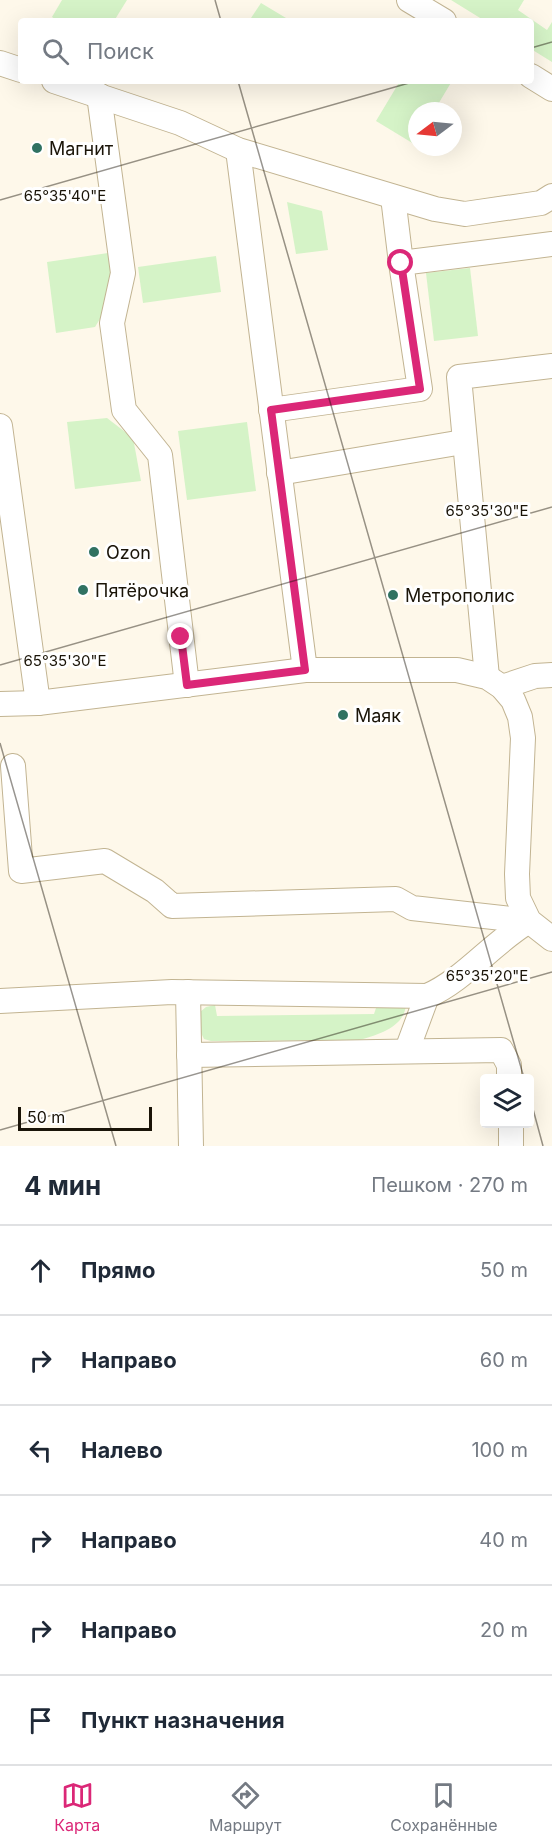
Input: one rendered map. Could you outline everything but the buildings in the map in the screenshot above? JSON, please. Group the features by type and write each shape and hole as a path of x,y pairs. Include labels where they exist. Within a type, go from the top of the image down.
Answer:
{"street":[{"path":"409,0 439,18"},
{"path":"0,63 18,69"},
{"path":"534,78 552,89"},
{"path":"63,84 180,123 238,150 435,209 465,214 541,202 552,196"},
{"path":"99,96 123,273 112,322 124,411 160,456 187,685"},
{"path":"238,150 305,670"},
{"path":"271,410 420,389 393,196"},
{"path":"401,263 552,244"},
{"path":"552,366 459,376 464,442 495,682 513,700 523,738 518,898 529,921 552,939"},
{"path":"0,426 38,703"},
{"path":"279,473 464,442"},
{"path":"0,704 38,703 305,670 457,670 495,682 552,675"},
{"path":"13,765 21,871 105,861 155,891 172,906 396,899 412,908 529,921"},
{"path":"0,1001 188,992 427,996 452,982 509,933 529,921"},
{"path":"188,992 191,1146"},
{"path":"407,1050 427,996"},
{"path":"189,1055 501,1050 509,1065 509,1074"},
{"path":"511,1128 511,1146"}],"green space":[{"path":"62,0 127,0 116,18 52,17"},
{"path":"451,0 524,0 518,10 530,18 480,18"},
{"path":"261,3 286,18 251,18"},
{"path":"534,21 547,30 552,22 552,62 534,51"},
{"path":"398,84 450,84 439,102 408,102 408,140 376,121"},
{"path":"287,202 322,211 328,250 296,254"},
{"path":"108,253 114,296 95,327 56,333 47,262"},
{"path":"216,256 221,292 143,303 138,267"},
{"path":"470,268 478,336 434,341 426,273"},
{"path":"107,418 133,438 141,481 75,489 67,422"},
{"path":"247,422 256,491 187,500 178,431"},
{"path":"406,1004 401,1019 396,1024 374,1036 359,1040 211,1041 204,1039 200,1031 200,1012 206,1007 215,1005 217,1016 374,1014 377,1005"}],"place":[{"name":"Магнит","path":"37,148"},
{"name":"Ozon","path":"94,552"},
{"name":"Пятёрочка","path":"83,590"},
{"name":"Метрополис","path":"393,595"},
{"name":"Маяк","path":"343,715"}],"route":[{"path":"181,637 187,685 305,670 271,410 420,389 401,263"}]}
